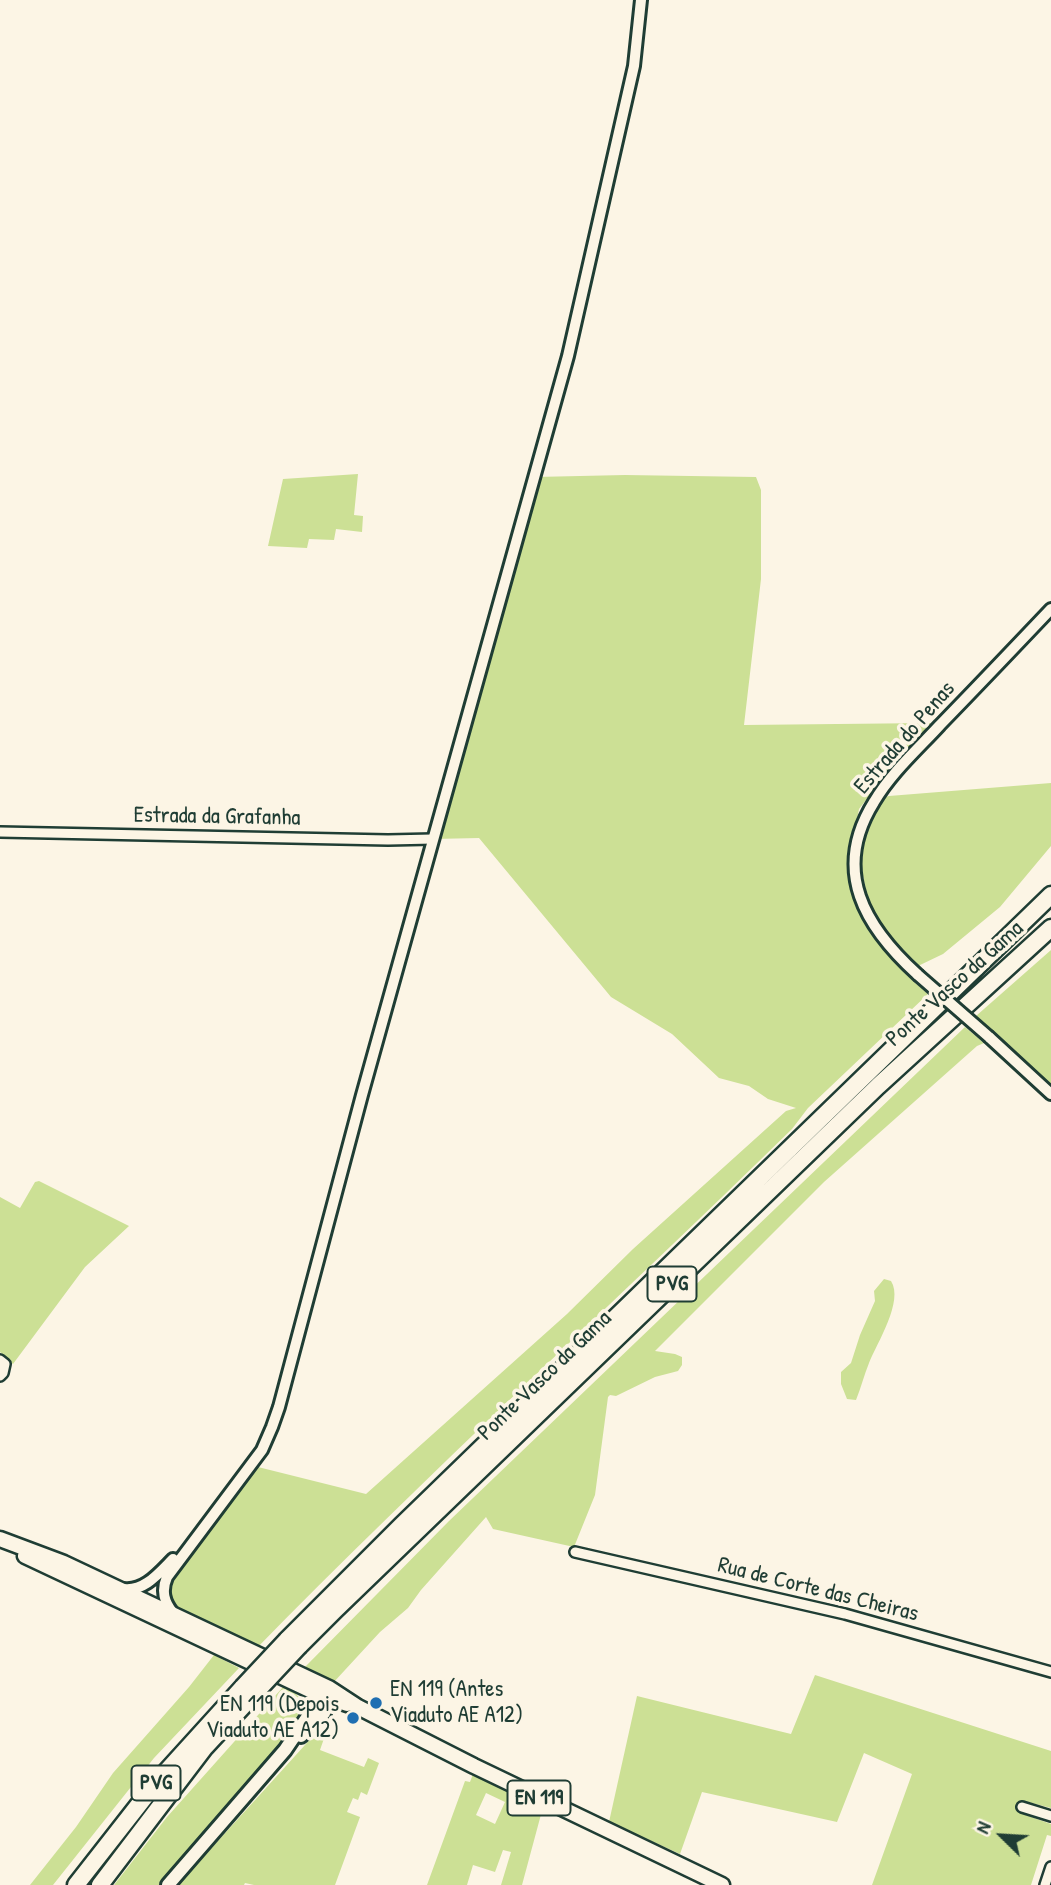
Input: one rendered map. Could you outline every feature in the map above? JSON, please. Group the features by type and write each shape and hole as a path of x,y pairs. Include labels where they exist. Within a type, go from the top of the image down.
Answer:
{"highway":[{"name":"Ponte Vasco da Gama","path":"76,1885 155,1784 249,1690 411,1517 1051,895"},
{"name":"Ponte Vasco da Gama","path":"293,1643 355,1590 868,1096 1051,928"},
{"name":"Ponte Vasco da Gama","path":"100,1885 249,1690"}],"main road":[{"name":"EN 119","path":"0,1539 53,1558 113,1585 722,1885"},
{"name":"EN 119","path":"0,1545 290,1681 330,1694"},
{"path":"290,1681 308,1699 306,1721"},
{"path":"168,1885 285,1750 315,1706 330,1694"},
{"path":"285,1750 324,1713 330,1694"}],"street":[{"path":"58,1572 130,1600 143,1600 158,1591 262,1450 272,1427 568,356 634,66 641,0"},
{"name":"Estrada do Penas","path":"1051,609 897,772 874,801 860,832 855,865 861,902 881,937 918,975 1051,1094"},
{"name":"Estrada da Grafanha","path":"0,832 433,839"},
{"path":"0,1360 5,1364 0,1376"},
{"path":"154,1617 148,1612 143,1600 144,1589 208,1521"},
{"name":"Rua de Corte das Cheiras","path":"575,1552 845,1614 1051,1672"},
{"path":"167,1577 163,1588 164,1599 176,1616"},
{"path":"113,1585 132,1590 142,1587 153,1578"},
{"path":"1022,1807 1051,1816"},
{"path":"1045,1885 1051,1867"}],"green space":[{"path":"358,474 354,515 363,516 362,532 336,529 334,540 309,539 307,548 268,546 283,479"},
{"path":"535,477 756,477 761,490 761,579 744,725 931,723 859,809 847,873 869,931 928,994 808,1108 792,1129 725,1194 386,1519 253,1652 176,1616 166,1594 171,1579 258,1467 366,1494 567,1314 633,1249 786,1111 796,1108 768,1099 749,1086 719,1078 672,1034 611,997 479,838 433,839"},
{"path":"1051,783 1051,846 1000,907 943,954 918,966 888,934 868,902 860,860 869,820 881,798"},
{"path":"1051,950 1051,1092 989,1037 993,1031 976,1016"},
{"path":"965,1027 984,1043 977,1046 824,1182 655,1351 682,1357 682,1365 678,1371 655,1377 616,1396 608,1397 595,1495 574,1547 493,1529 486,1517 408,1608 380,1632 333,1683 305,1667 449,1521"},
{"path":"39,1181 129,1226 85,1267 13,1364 0,1352 0,1197 20,1208 35,1182"},
{"path":"884,1279 891,1281 894,1289 892,1310 856,1400 847,1399 841,1384 841,1372 851,1363 875,1301 874,1291"},
{"path":"214,1655 239,1668 154,1758 53,1885 30,1885 76,1827 113,1773"},
{"path":"815,1675 1051,1751 1051,1808 1024,1801 1020,1813 1051,1824 1051,1836 1047,1835 1031,1885 872,1885 912,1774 864,1753 837,1822 702,1792 680,1854 609,1822 637,1696 791,1734"},
{"path":"283,1687 296,1694 304,1703 305,1711 280,1747 163,1885 114,1885 167,1817"},
{"path":"324,1724 329,1724 320,1750 364,1767 368,1758 379,1763 367,1795 361,1792 358,1800 353,1798 347,1812 360,1817 335,1885 178,1885"},
{"path":"473,1774 543,1807 522,1885 501,1885 511,1852 503,1850 495,1872 473,1865 467,1885 427,1885 465,1781 470,1782","holes":["486,1793 505,1802 495,1824 476,1815"]}],"place":[{"name":"EN 119 (Antes Viaduto AE A12)","path":"376,1703"},
{"name":"EN 119 (Depois Viaduto AE A12)","path":"353,1718"}]}
